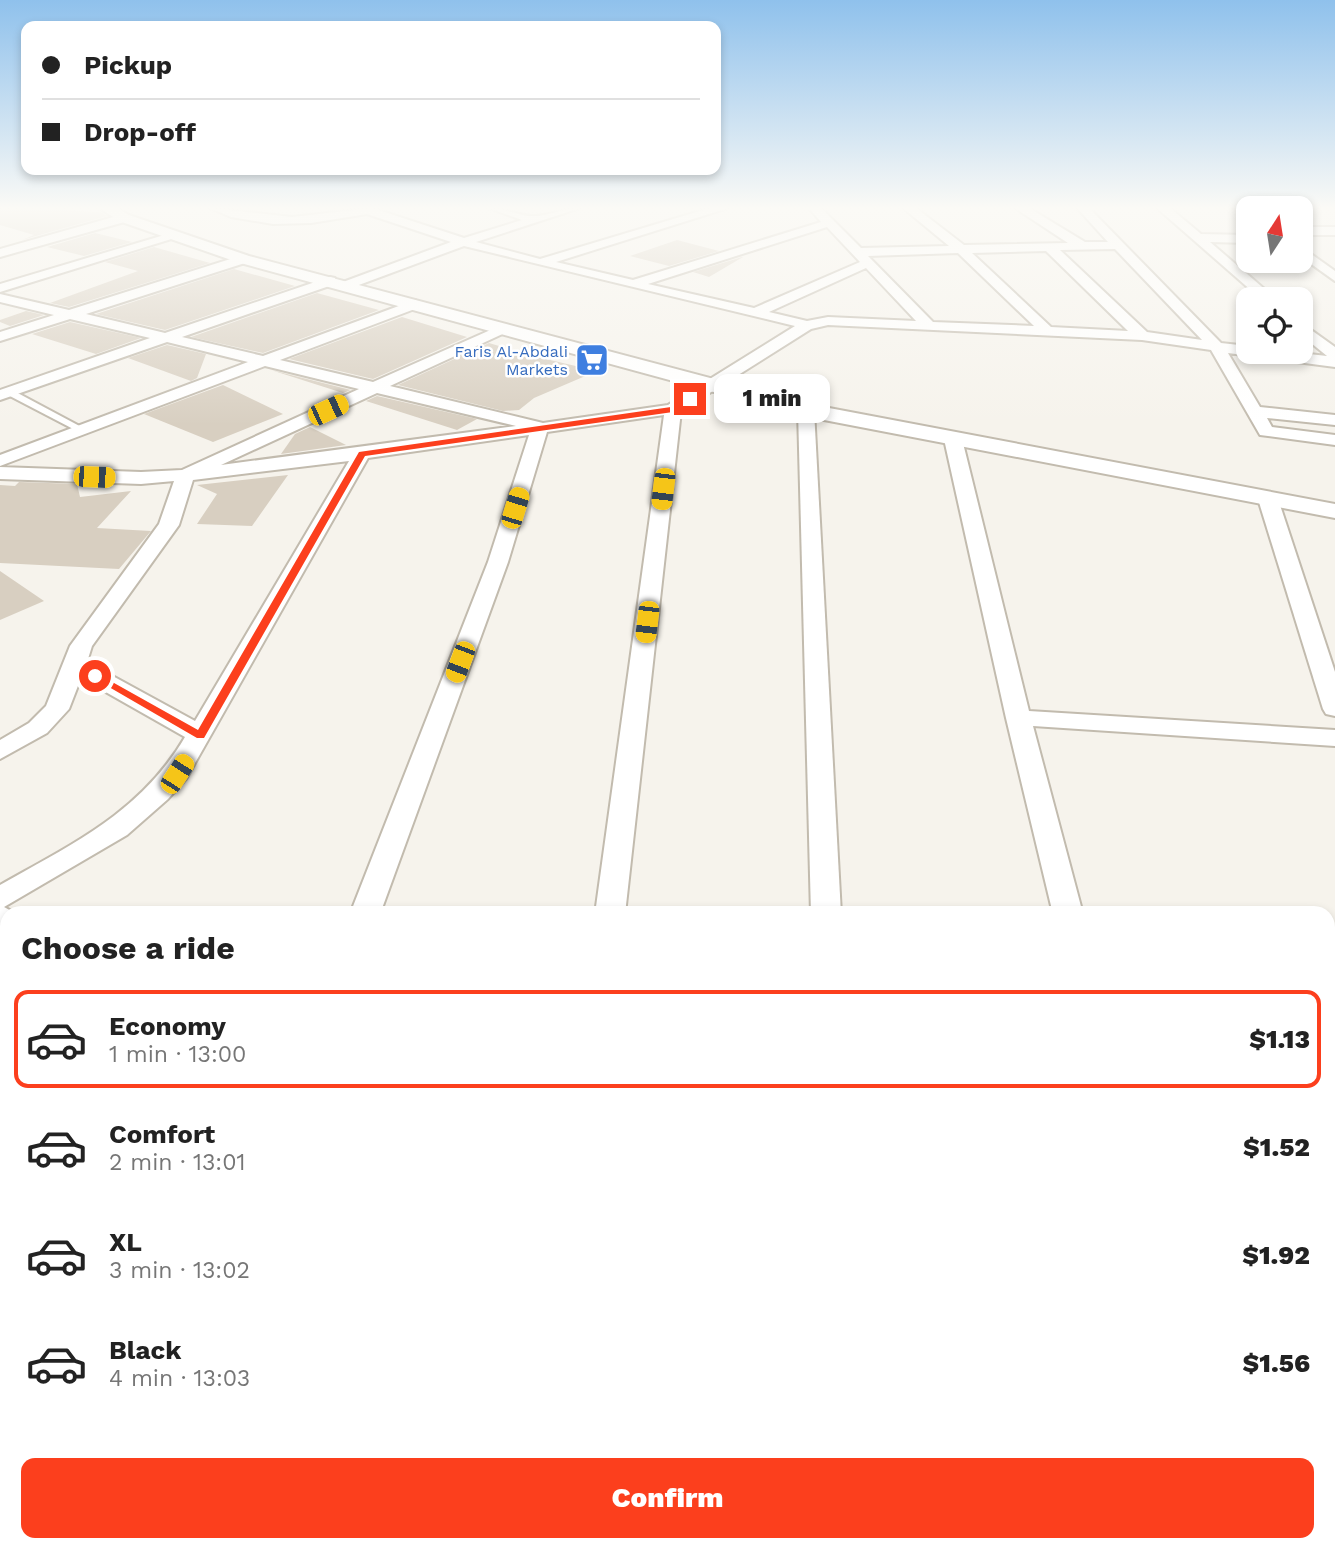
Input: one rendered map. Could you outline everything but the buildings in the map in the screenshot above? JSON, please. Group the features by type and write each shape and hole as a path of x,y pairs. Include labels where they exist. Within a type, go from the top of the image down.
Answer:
{"street":[{"path":"0,288 26,280"},
{"path":"0,337 177,280"},
{"path":"348,285 360,280"},
{"path":"616,280 807,325 844,320 1142,335 1236,349"},
{"path":"632,284 644,280"},
{"path":"755,313 817,280"},
{"path":"884,280 928,326"},
{"path":"994,280 1046,330"},
{"path":"1084,280 1142,335"},
{"path":"1154,280 1217,346 1266,431 1335,440"},
{"path":"4,393 330,281 806,410 1335,511"},
{"path":"0,298 540,427"},
{"path":"0,461 415,304"},
{"path":"0,473 141,478 186,475 362,454 673,409 807,325"},
{"path":"0,751 50,719 66,693 74,664 87,635 169,525 186,475 504,328"},
{"path":"1313,337 1335,355"},
{"path":"1313,359 1335,362"},
{"path":"611,906 673,409"},
{"path":"806,410 826,906"},
{"path":"1253,411 1335,420"},
{"path":"368,906 498,562 540,427"},
{"path":"953,439 1018,718 1066,906"},
{"path":"0,898 107,835 145,808 177,774 362,454"},
{"path":"1268,499 1335,709"},
{"path":"74,664 201,735"},
{"path":"1018,718 1335,738"}],"lane":[{"path":"4,393 82,430"}],"place":[{"name":"Faris Al-Abdali Markets","path":"592,360"}],"route":[{"path":"95,676 201,735 362,454 673,409 690,399"}]}
